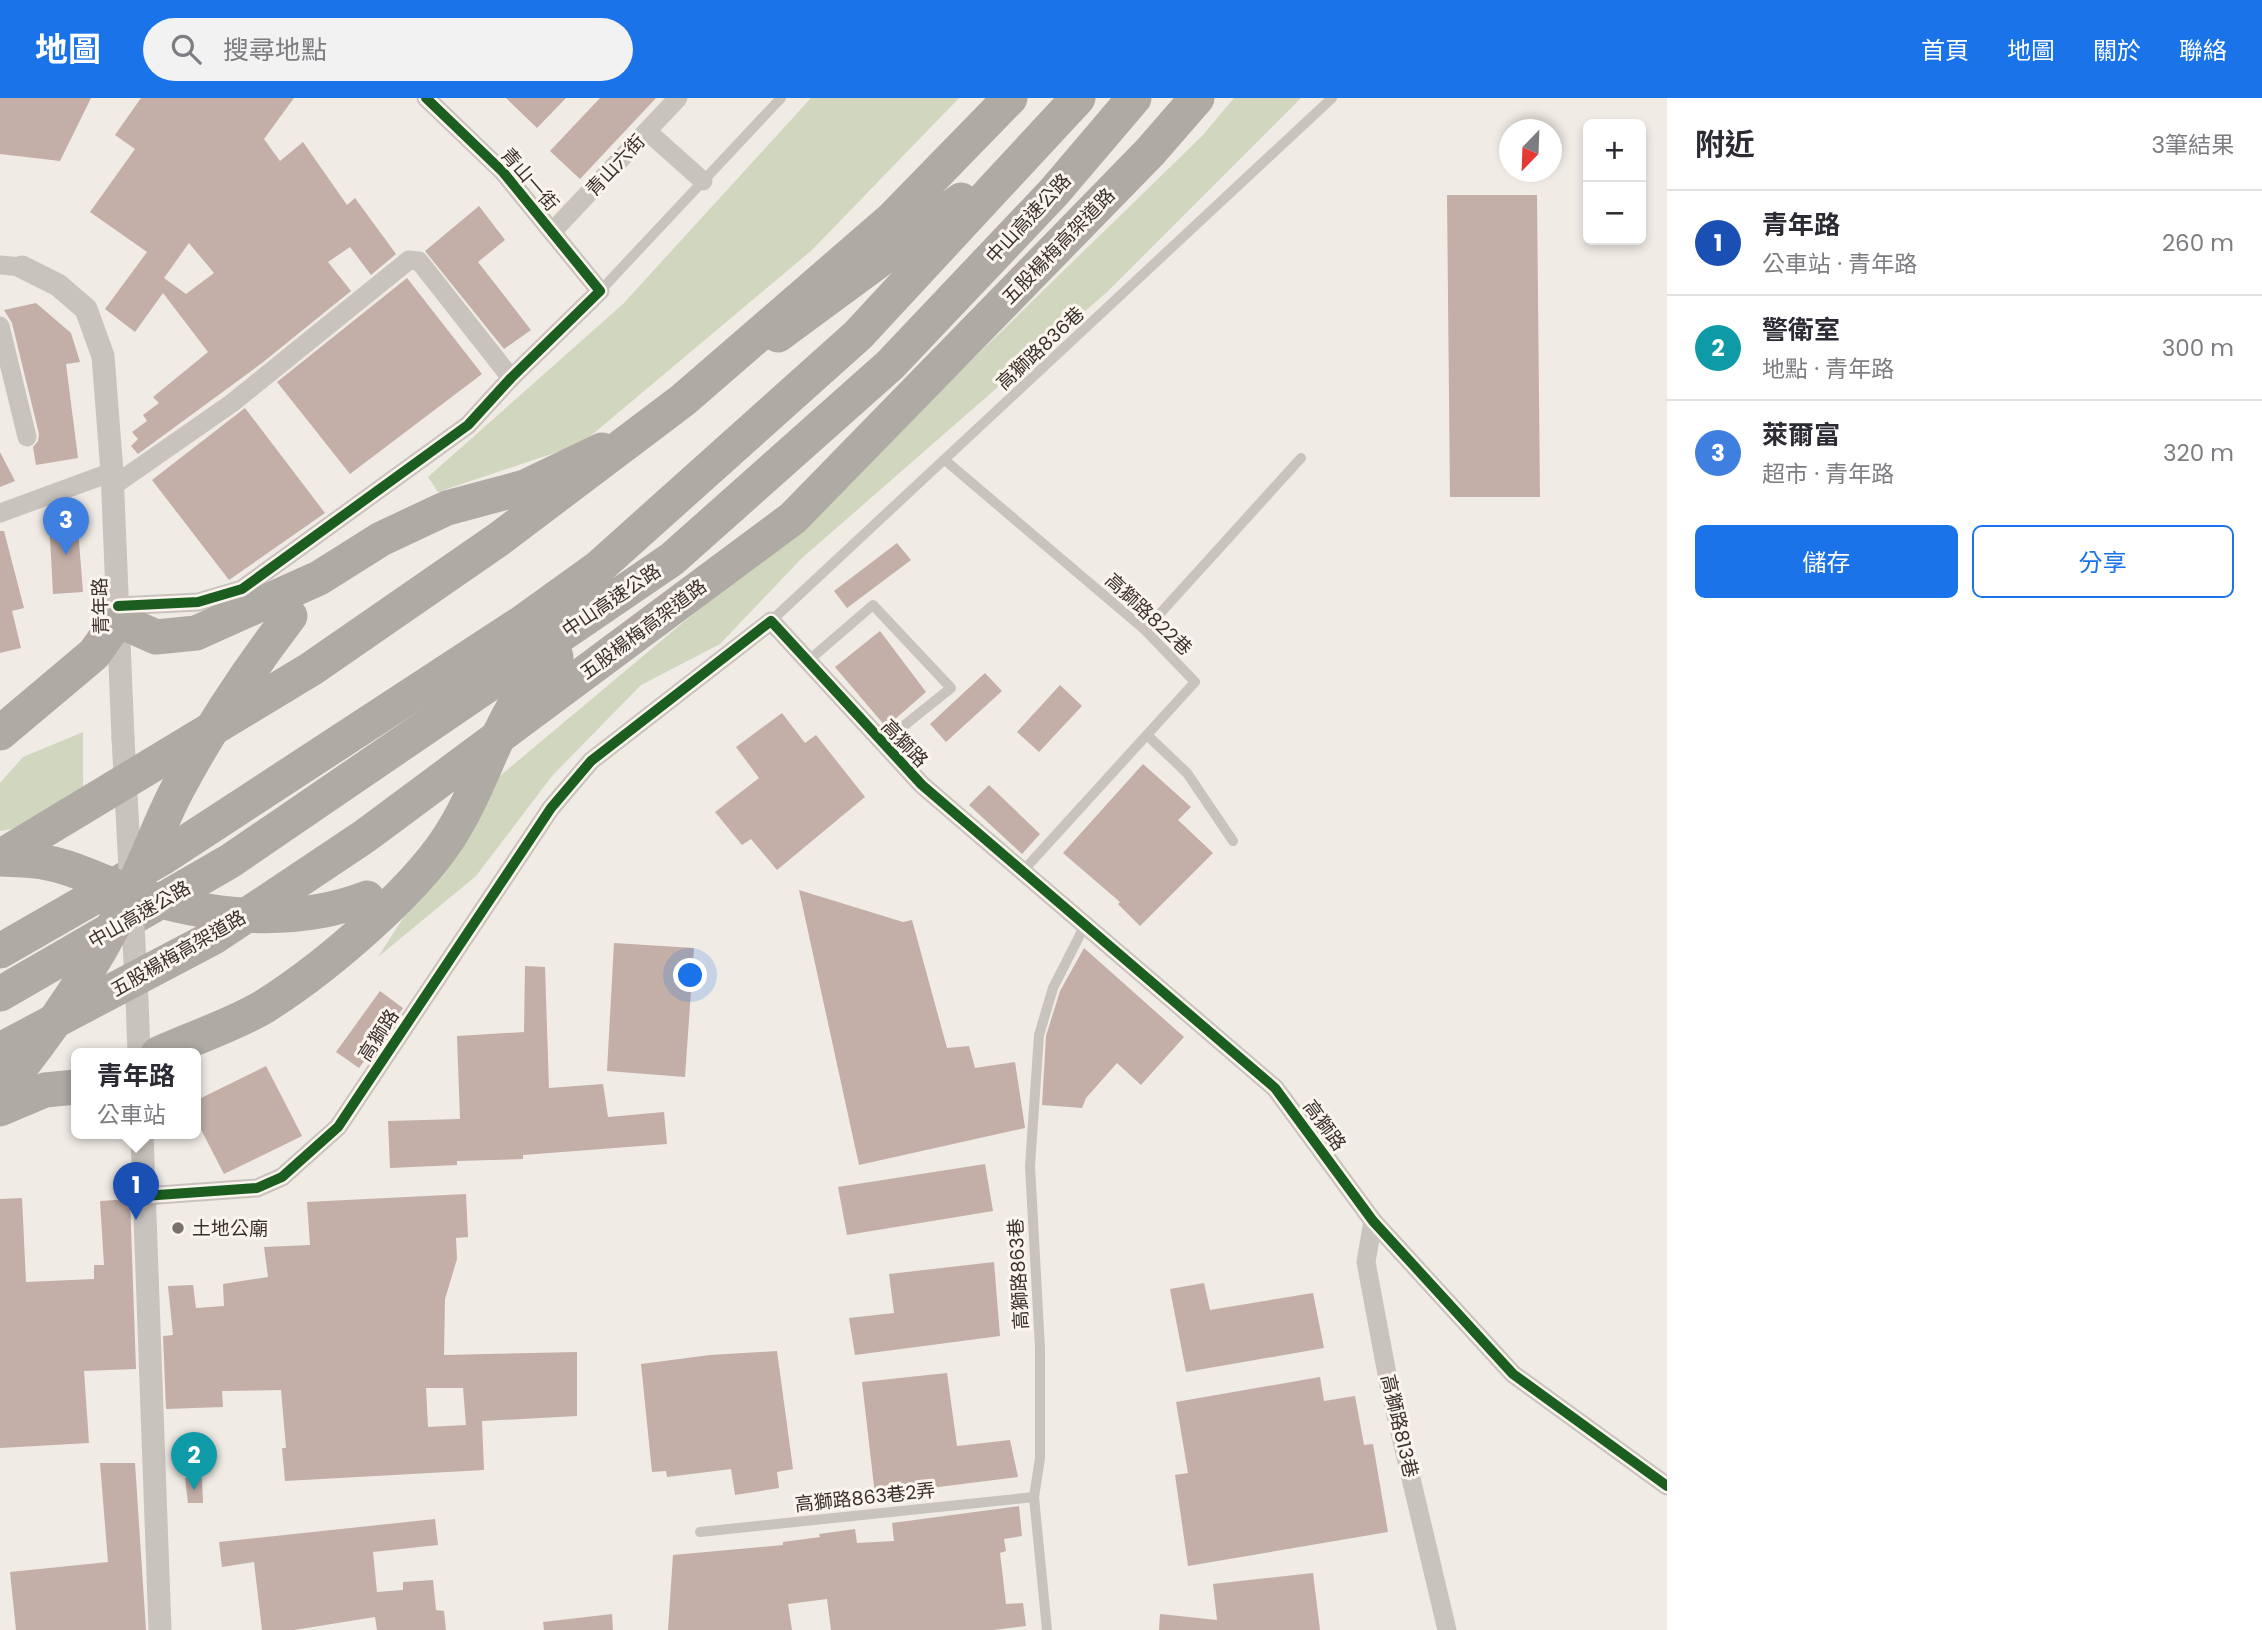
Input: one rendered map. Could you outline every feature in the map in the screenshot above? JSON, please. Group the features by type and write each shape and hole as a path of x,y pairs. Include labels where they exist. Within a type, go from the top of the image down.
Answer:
{"highway":[{"path":"0,858 311,669 499,539 683,400 892,219 1010,98"},
{"name":"中山高速公路","path":"0,994 230,861 672,559 890,365 1054,192 1134,98"},
{"name":"五股楊梅高架道路","path":"0,1049 214,937 365,836 793,518 1150,152 1197,98"},
{"path":"0,733 94,654 118,613 156,637 196,633 319,578 381,540 447,508 525,487 595,454 784,331 933,223 1072,105"},
{"name":"中山高速公路","path":"0,951 162,858 523,622 598,568 727,456 858,335 1072,105"},
{"path":"172,1048 264,1007 353,940 435,857 457,824 503,722 520,694 539,671 672,559"},
{"path":"3,1094 46,1037 78,987 131,892 177,791 223,709 319,578"},
{"path":"0,858 50,863 131,892 209,912 273,916 336,910 411,882"},
{"path":"3,1094 71,1087"}],"street":[{"name":"青山一街","path":"426,98 503,172 600,291"},
{"name":"青山六街","path":"552,232 678,98"},
{"path":"647,131 703,181"},
{"path":"0,513 113,479 232,403 409,260 419,261 510,378"},
{"name":"青年路","path":"11,266 58,285 86,309 103,356 113,479 139,1048"},
{"path":"118,613 198,602 242,589 468,425 510,378 600,291"},
{"path":"0,326 27,438"},
{"name":"高獅路","path":"144,1196 257,1188 282,1177 338,1127 551,808 591,761 771,621 881,745 922,785 1021,873 1275,1088 1373,1221 1513,1374 1667,1486"},
{"path":"142,1139 160,1630"},
{"name":"高獅路813巷","path":"1373,1221 1366,1262 1390,1390 1447,1630"}],"lane":[{"path":"600,291 780,98"},
{"name":"高獅路836巷","path":"771,621 946,461 1332,98"},
{"path":"1145,630 1301,458"},
{"name":"高獅路822巷","path":"946,461 1145,630 1195,682 1021,873"},
{"path":"807,661 873,605 951,688 881,745"},
{"path":"1148,736 1187,773 1233,841"},
{"name":"高獅路863巷","path":"1047,1630 1034,1497 1040,1458 1040,1348 1030,1166 1039,1035 1053,988 1085,925"},
{"name":"高獅路863巷2弄","path":"700,1532 1034,1497"}],"green space":[{"path":"811,98 959,98 812,250 581,444 438,492 428,477 623,304"},
{"path":"1234,98 1301,98 1107,292 802,558 720,644 641,685 552,776 476,876 378,957 489,785 821,507 1203,135"},
{"path":"83,732 83,791 34,825 0,831 0,783 23,757"}],"building":[{"path":"0,98 91,98 60,161 0,154"},
{"path":"141,98 294,98 264,139 280,161 303,142 347,205 355,198 396,254 371,275 350,247 328,262 351,291 262,363 138,454 131,446 138,439 132,432 147,421 143,415 159,403 153,397 208,352 163,293 135,332 105,309 147,252 90,212 135,149 115,135","holes":["189,243 214,273 186,294 164,278"]},
{"path":"506,98 566,98 537,128"},
{"path":"600,98 656,98 580,179 550,151"},
{"path":"1447,195 1537,195 1540,497 1450,497"},
{"path":"479,206 505,240 478,262 531,330 504,349 425,251"},
{"path":"407,278 482,374 350,474 277,382"},
{"path":"36,303 71,333 80,362 66,364 78,458 36,465 33,447 39,434 12,323 4,310"},
{"path":"245,408 325,513 229,580 152,480"},
{"path":"0,452 15,481 0,487"},
{"path":"77,516 83,592 53,594 49,519"},
{"path":"0,531 4,531 24,608 12,611 21,648 0,653"},
{"path":"897,543 911,560 847,608 834,591"},
{"path":"880,631 926,692 886,727 835,667"},
{"path":"985,673 1002,691 946,742 930,724"},
{"path":"1060,685 1082,706 1039,752 1017,732"},
{"path":"782,713 805,743 816,735 865,797 777,870 751,839 742,845 715,812 759,778 736,747"},
{"path":"1143,764 1191,807 1178,820 1213,853 1140,926 1118,904 1120,902 1063,853"},
{"path":"989,785 1040,834 1022,854 969,805"},
{"path":"799,890 903,922 912,920 947,1048 969,1046 975,1068 1015,1062 1025,1128 859,1165"},
{"path":"614,943 694,948 685,1077 607,1071"},
{"path":"1084,948 1184,1037 1141,1085 1117,1063 1086,1098 1082,1108 1042,1105 1046,1036 1060,991"},
{"path":"525,966 545,967 549,1088 603,1084 608,1117 664,1112 667,1144 523,1155 523,1159 457,1161 457,1165 390,1168 388,1121 460,1119 457,1036 524,1032"},
{"path":"380,991 403,1008 359,1068 336,1052"},
{"path":"266,1066 302,1136 224,1174 201,1130 201,1098"},
{"path":"985,1164 993,1211 847,1235 838,1187"},
{"path":"466,1194 468,1237 456,1238 457,1259 445,1299 444,1355 577,1352 577,1416 482,1421 484,1470 285,1481 282,1448 286,1448 281,1390 222,1391 223,1407 166,1409 163,1336 173,1335 168,1286 193,1285 196,1308 224,1306 223,1284 268,1277 264,1247 310,1245 307,1202","holes":["426,1388 463,1388 466,1425 428,1427"]},
{"path":"22,1198 26,1282 94,1279 94,1265 104,1265 100,1201 130,1199 136,1369 84,1371 89,1443 0,1448 0,1199"},
{"path":"994,1262 1000,1336 855,1355 849,1318 894,1313 889,1274"},
{"path":"1204,1283 1210,1310 1313,1293 1324,1348 1186,1372 1170,1289"},
{"path":"777,1351 793,1469 777,1472 779,1488 735,1495 731,1469 667,1477 666,1471 652,1472 641,1364 710,1355"},
{"path":"947,1373 957,1446 1010,1440 1018,1477 875,1495 862,1382"},
{"path":"1320,1377 1324,1401 1355,1396 1364,1445 1373,1444 1388,1532 1188,1566 1175,1475 1188,1473 1176,1402"},
{"path":"100,1463 135,1463 146,1630 16,1630 10,1572 108,1562"},
{"path":"185,1478 202,1478 203,1503 188,1503"},
{"path":"1019,1506 1022,1536 1004,1539 1006,1551 1000,1553 1006,1604 1023,1603 1026,1626 993,1630 831,1630 827,1599 788,1604 792,1630 668,1630 673,1555 783,1545 783,1542 820,1537 819,1534 855,1529 857,1543 894,1541 892,1523"},
{"path":"435,1519 438,1545 373,1552 377,1592 403,1590 403,1582 433,1580 436,1610 444,1611 446,1630 377,1630 375,1617 294,1630 262,1630 254,1562 222,1567 219,1542"},
{"path":"1313,1573 1320,1630 1159,1630 1160,1614 1217,1620 1213,1584"},
{"path":"612,1614 613,1630 544,1630 543,1622"}],"cycle path":[{"path":"118,606 198,602 242,589 468,425 511,378 600,291 503,172 426,98"},
{"path":"144,1196 257,1188 282,1177 338,1127 551,808 591,761 771,621 922,785 1275,1088 1373,1221 1513,1374 1667,1486"}],"place":[{"name":"萊爾富","path":"66,555"},
{"name":"青年路","path":"136,1220"},
{"name":"土地公廟","path":"178,1228"},
{"name":"警衛室","path":"194,1490"}]}
